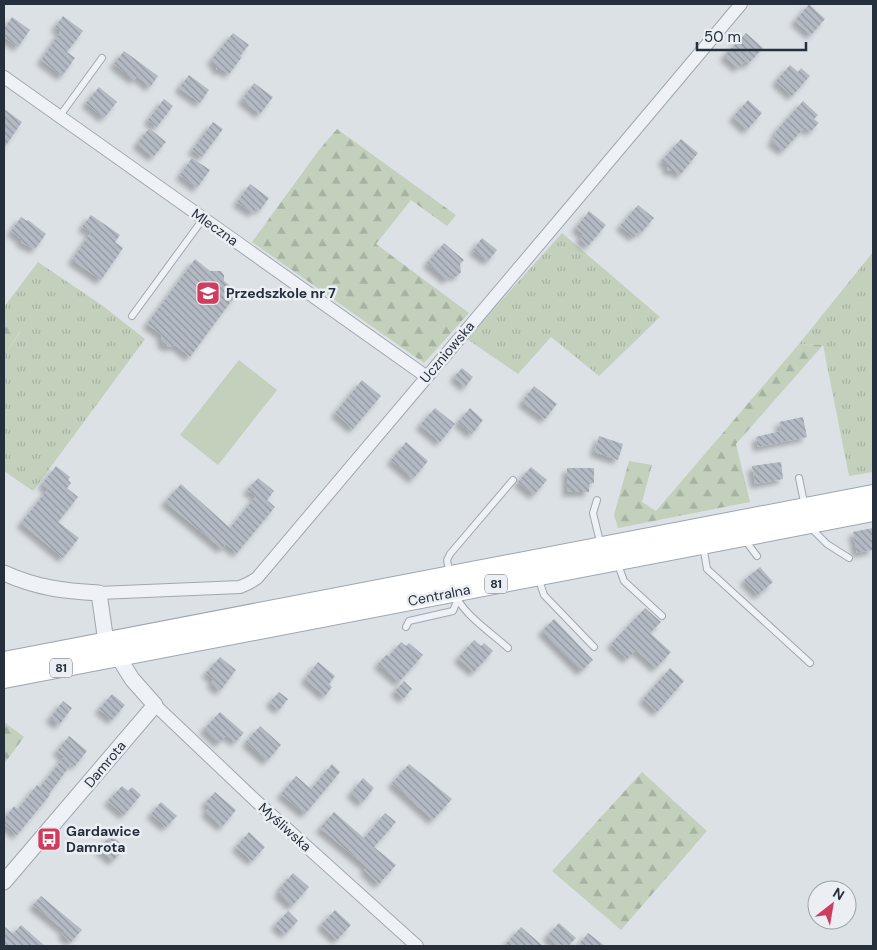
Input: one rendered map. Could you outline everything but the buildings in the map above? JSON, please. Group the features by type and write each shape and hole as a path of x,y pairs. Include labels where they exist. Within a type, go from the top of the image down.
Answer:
{"main road":[{"name":"Centralna","path":"4,662 114,649 617,561 743,536 873,495"},
{"name":"Centralna","path":"454,590 601,547 806,516 873,511"},
{"name":"Centralna","path":"4,678 114,649"}],"street":[{"name":"Uczniowska","path":"99,593 240,587 249,584 257,578 740,4"},
{"name":"Mleczna","path":"4,77 427,377"},
{"path":"4,573 44,588 99,593 105,635 132,679 154,705"},
{"name":"Damrota","path":"4,882 154,705"},
{"name":"Myśliwska","path":"154,705 417,946"}],"lane":[{"path":"59,117 102,58"},
{"path":"132,316 203,219"},
{"path":"799,478 806,516 827,544 849,558"},
{"path":"406,627 409,621 453,611 454,590 447,560 512,480"},
{"path":"597,500 593,513 601,547"},
{"path":"743,536 748,546 757,556"},
{"path":"702,544 708,569 810,663"},
{"path":"617,561 624,580 662,616"},
{"path":"538,576 544,595 594,647"},
{"path":"454,590 468,612 508,648"}],"green space":[{"path":"337,129 456,215 447,226 411,200 376,244 469,313 424,363 252,242 319,150"},
{"path":"562,233 660,317 599,376 551,337 518,374 467,339"},
{"path":"873,252 873,472 849,476 823,345 799,344"},
{"path":"38,262 103,306 145,339 33,491 4,471 4,356 20,332 4,319 4,307"},
{"path":"4,319 20,331 4,356"},
{"path":"799,344 823,345 736,444 750,502 618,528 614,515 629,461 652,465 642,502 656,511"},
{"path":"239,360 277,390 218,465 180,435"},
{"path":"4,722 24,737 4,764"},
{"path":"642,772 707,831 621,930 552,871"}],"place":[{"name":"Przedszkole nr 7","path":"208,293"},
{"name":"Gardawice Damrota","path":"49,839"}]}
